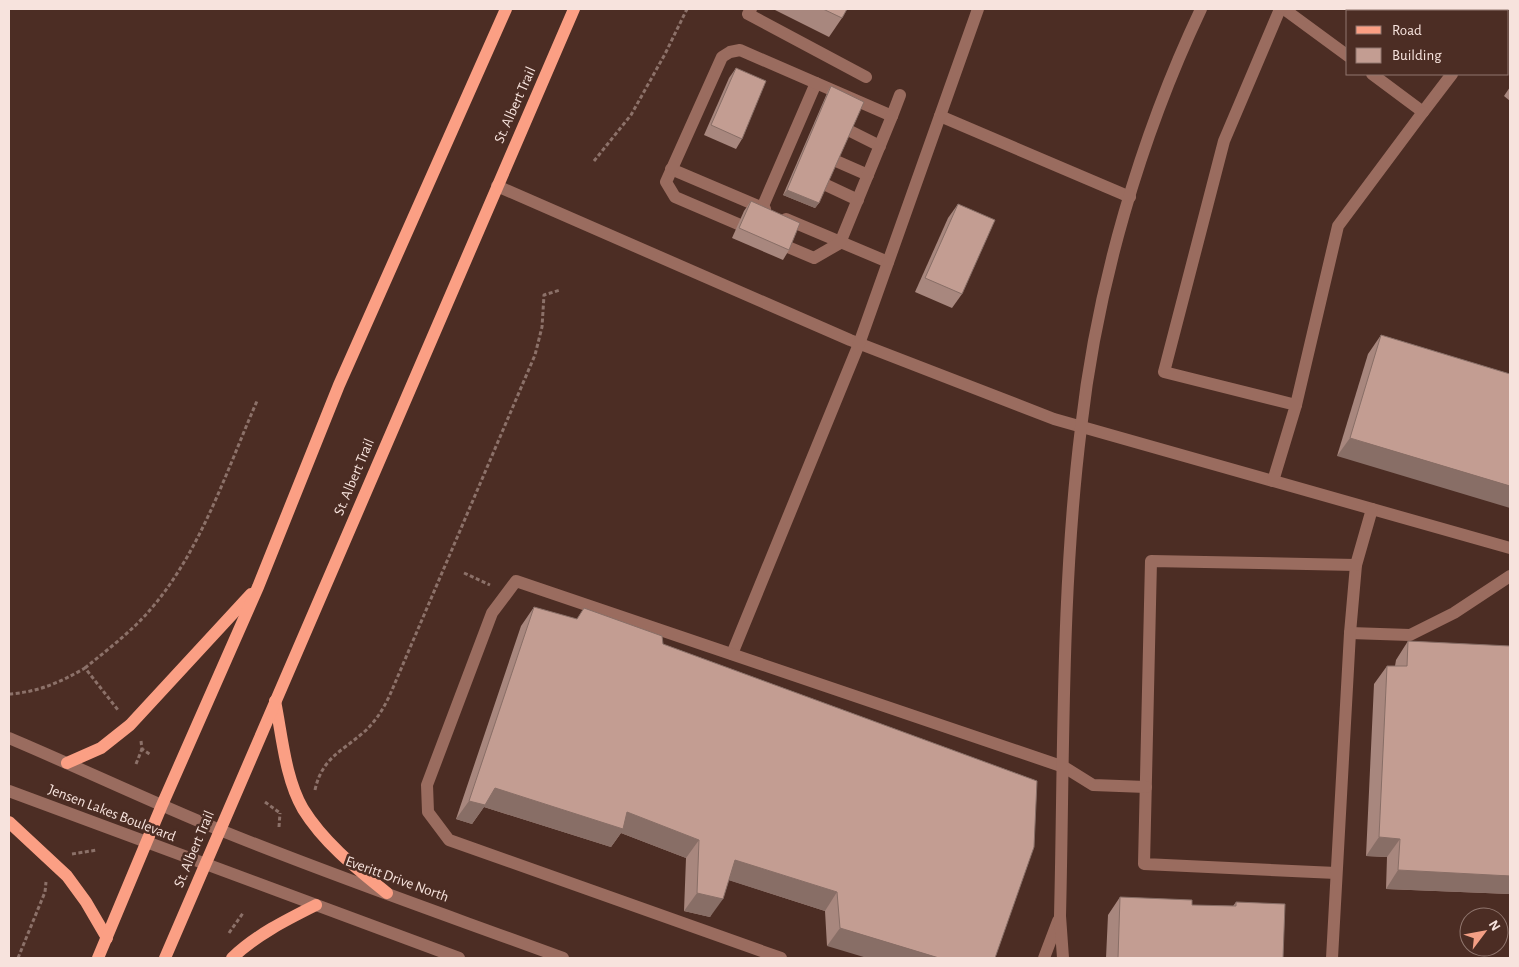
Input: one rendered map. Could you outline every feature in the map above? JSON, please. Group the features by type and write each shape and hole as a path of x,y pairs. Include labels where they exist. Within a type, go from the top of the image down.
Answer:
{"main road":[{"path":"98,958 162,805 258,587 338,385 506,9"},
{"name":"St. Albert Trail","path":"165,958 574,9"},
{"path":"67,763 101,748 130,725 258,587"},
{"path":"275,701 293,784 303,808 344,858 387,893"},
{"path":"9,822 67,876 86,902 107,938"},
{"path":"232,958 246,946 279,924 316,905"}],"street":[{"path":"751,9 748,14 866,77"},
{"path":"732,654 859,344 978,9"},
{"path":"1062,958 1060,916 1065,655 1072,532 1081,427 1094,347 1117,237 1159,111 1201,9"},
{"path":"1280,9 1224,142 1164,372 1296,405"},
{"path":"1284,9 1346,55"},
{"path":"738,224 675,197 666,182 722,57 730,52 740,50 892,116"},
{"path":"1373,75 1423,112"},
{"path":"1273,481 1296,405 1338,226 1451,75"},
{"path":"762,208 816,83"},
{"path":"788,247 814,258 840,243 900,95"},
{"path":"805,110 817,116"},
{"path":"940,116 1130,197"},
{"path":"850,131 880,146"},
{"path":"792,138 805,144"},
{"path":"836,160 868,175"},
{"path":"782,163 794,169"},
{"path":"671,169 888,262"},
{"path":"826,185 858,200"},
{"path":"497,186 859,344 1081,427 1510,548"},
{"path":"1332,958 1350,632 1356,566 1372,509"},
{"path":"1336,873 1144,864 1151,561 1356,566"},
{"path":"1350,632 1410,635 1454,614 1510,576"},
{"path":"781,958 450,840 428,812 427,785 492,613 516,581 1064,767 1094,785 1146,787"},
{"name":"Jensen Lakes Boulevard","path":"9,738 219,830"},
{"name":"Jensen Lakes Boulevard","path":"9,791 204,865"},
{"name":"Everitt Drive North","path":"219,830 563,958"},
{"path":"204,865 459,958"},
{"path":"1044,958 1060,916"}],"path":[{"path":"594,162 631,114 687,9"},
{"path":"315,791 322,768 339,750 375,721 389,697 535,355 542,327 544,295 560,290"},
{"path":"9,694 43,689 59,683 84,668 115,644 149,611 185,561 257,401"},
{"path":"84,668 123,716"},
{"path":"136,764 142,749 141,736"},
{"path":"142,749 151,755"},
{"path":"265,802 280,813 279,827"},
{"path":"71,855 97,850"},
{"path":"18,958 45,892 46,879"},
{"path":"225,940 242,913"}],"building":[{"path":"823,9 847,9 842,18"},
{"path":"736,68 766,81 742,139 711,125"},
{"path":"831,86 864,102 819,203 787,190"},
{"path":"751,201 800,223 789,250 739,228"},
{"path":"958,204 995,220 962,294 925,278"},
{"path":"1381,335 1510,374 1510,486 1350,438"},
{"path":"534,607 577,619 584,608 662,636 663,644 1037,781 1034,847 995,958 939,958 840,928 837,892 735,860 723,899 697,893 699,840 627,812 623,829 495,788 485,805 469,801"},
{"path":"1408,641 1510,646 1510,876 1398,870 1400,839 1379,837 1387,666 1407,666"},
{"path":"1120,897 1192,900 1192,905 1236,906 1236,902 1285,904 1283,958 1118,958"}]}
